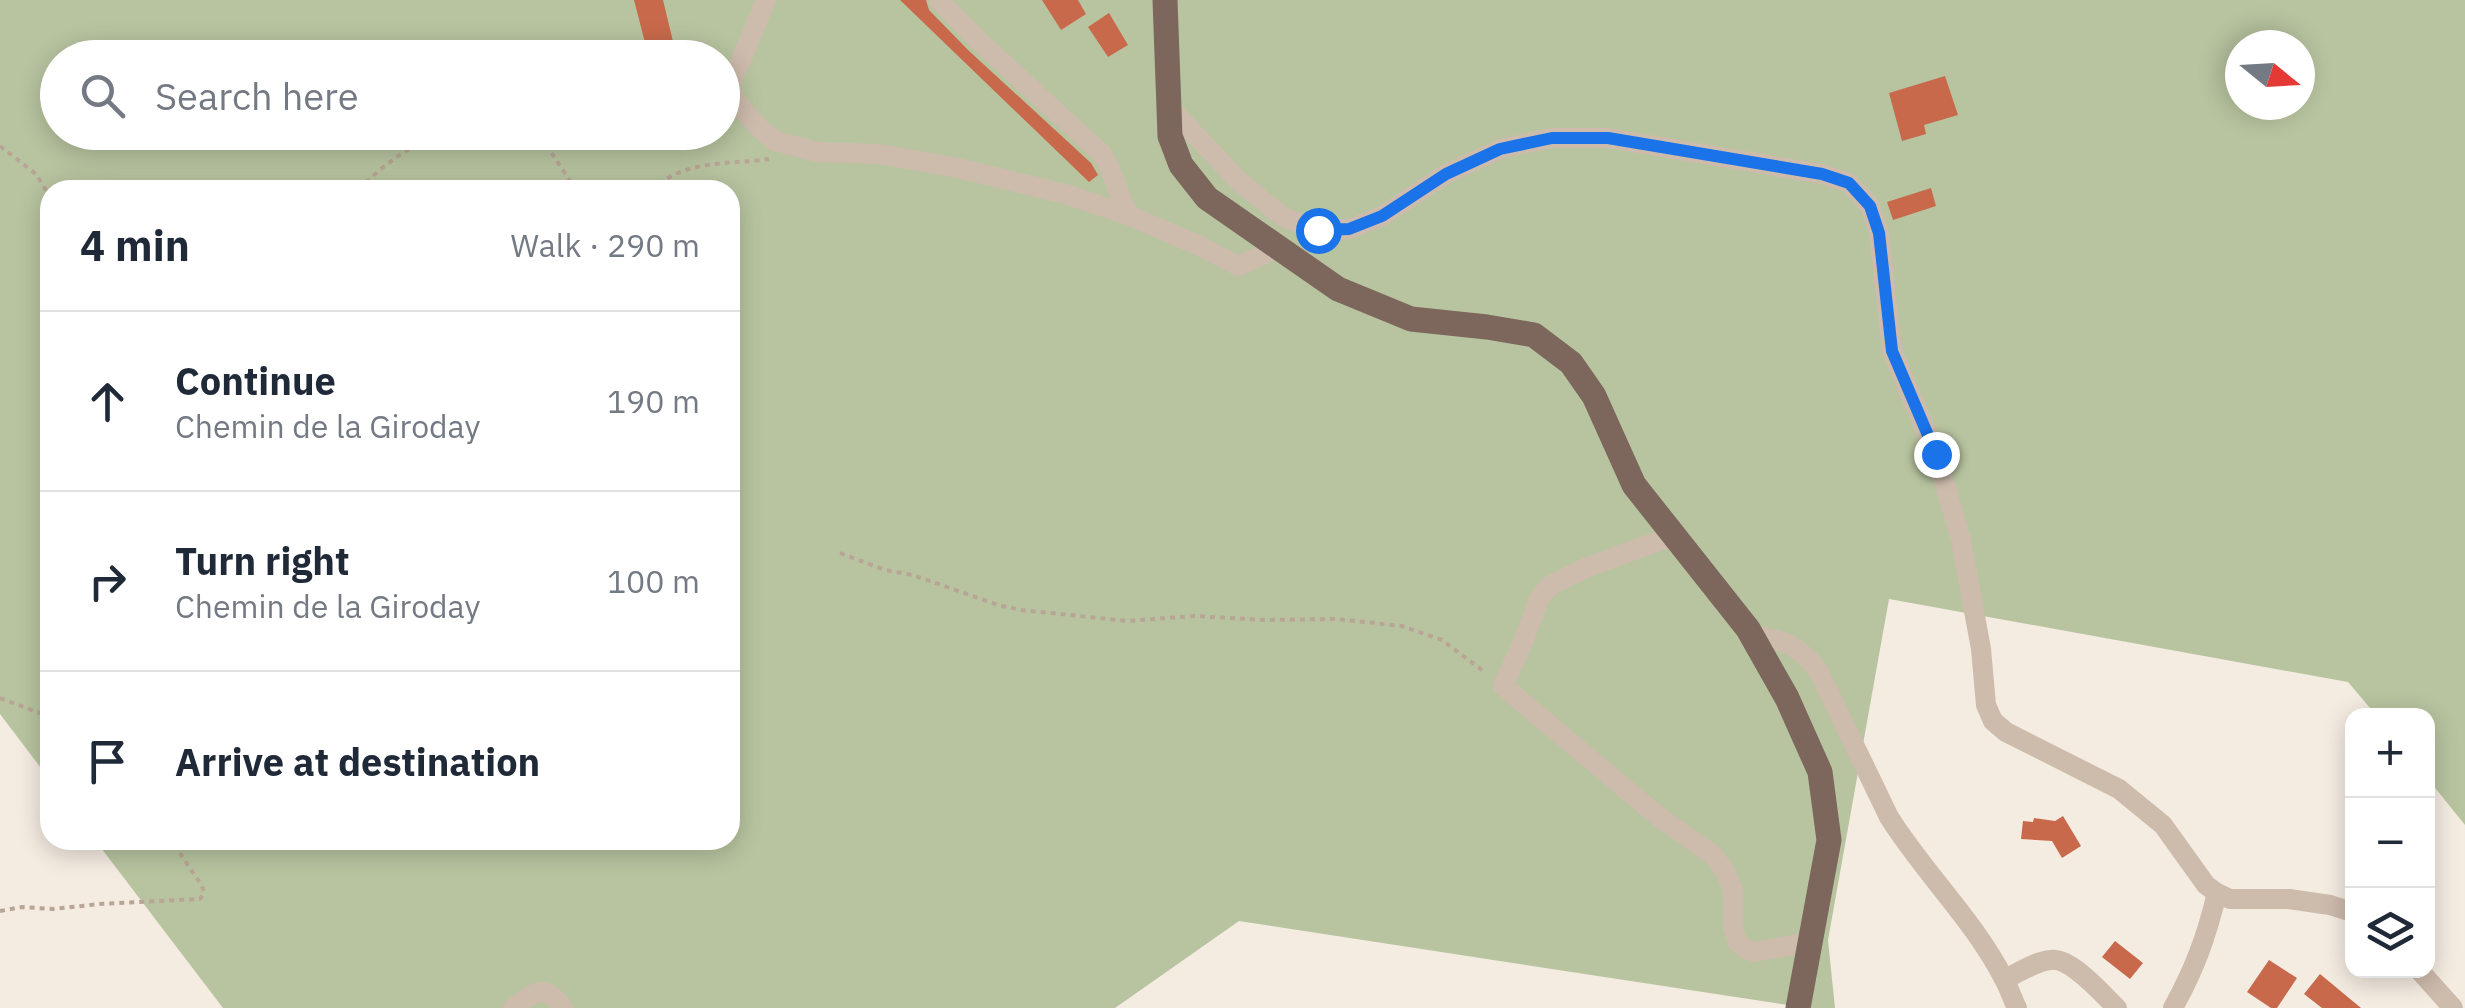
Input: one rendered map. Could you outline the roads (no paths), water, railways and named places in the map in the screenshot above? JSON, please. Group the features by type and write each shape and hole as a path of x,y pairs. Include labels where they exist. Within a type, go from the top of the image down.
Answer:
{"main road":[{"path":"1165,0 1170,136 1181,166 1208,198 1338,289 1411,319 1534,334 1572,363 1594,396 1634,485 1755,641 1788,698 1820,772 1830,840 1798,1008"}],"street":[{"path":"740,62 766,0"},
{"path":"939,0 1102,154 1128,215"},
{"path":"740,105 776,142 818,152 880,154 958,168 1065,194 1128,215 1238,266 1279,248"},
{"path":"1169,107 1254,194 1283,217 1318,230 1349,229 1382,216 1446,174 1500,149 1552,138 1608,138 1822,174 1849,183 1870,206 1879,233 1892,351 1936,454 1947,490 1982,649 1986,706 1993,721 2006,732 2119,789 2163,825 2216,894 2230,898 2289,899 2345,909"},
{"path":"1672,536 1551,585 1540,598 1503,686 1713,855 1733,891 1734,927 1737,941 1744,948 1754,952 1810,942"},
{"path":"1755,641 1761,637 1774,638 1807,655 1819,672 1889,817 1988,952 2016,1008"},
{"path":"2173,1008 2195,968 2216,894"},
{"path":"2004,980 2049,960 2062,960 2118,1008"},
{"path":"2426,978 2453,1008"},
{"path":"513,1008 532,993 543,992 563,1008"}]}
